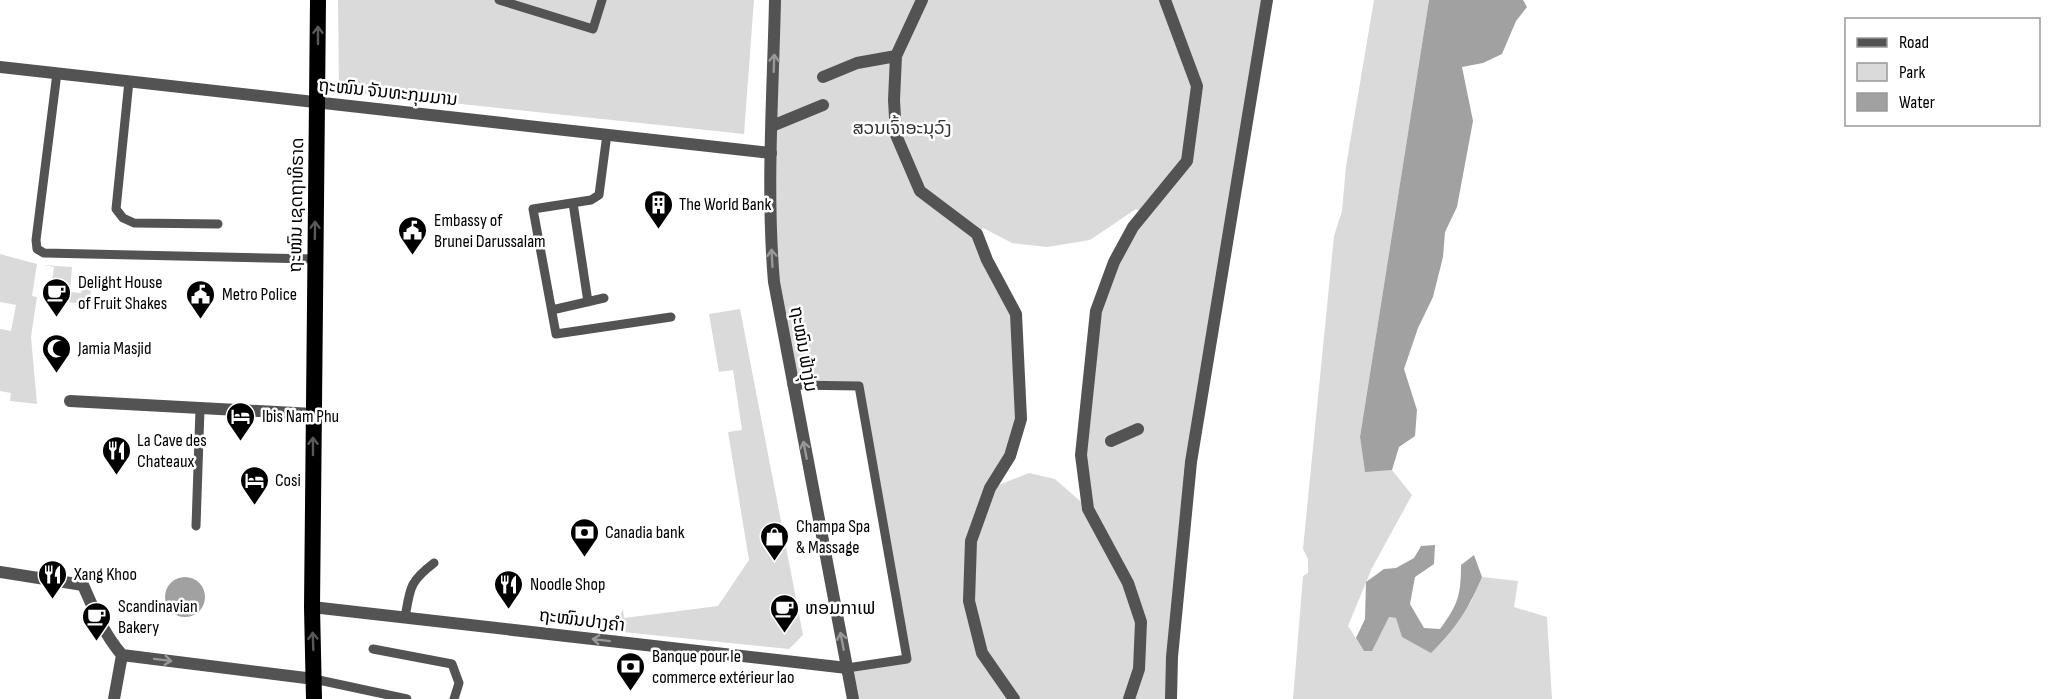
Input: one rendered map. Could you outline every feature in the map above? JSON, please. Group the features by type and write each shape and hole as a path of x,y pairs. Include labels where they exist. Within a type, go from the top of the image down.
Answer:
{"highway":[{"name":"ຖະໜົນ ເຊດຖາທິຣາດ","path":"314,699 313,414 318,0"}],"street":[{"name":"ຖະໝົນ ຟ້າງຸ່ມ","path":"775,0 771,153 774,282 853,699"},
{"path":"922,0 896,56 894,100 896,135 920,191 977,234 987,260 1016,314 1021,419 1010,456 990,488 971,541 969,601 982,653 1014,699"},
{"path":"1129,699 1139,669 1141,622 1128,583 1088,509 1081,455 1096,311 1114,262 1133,227 1187,161 1197,86 1165,0"},
{"path":"1171,699 1172,657 1191,462 1267,0"},
{"path":"823,78 857,63 896,56"},
{"name":"ຖະໜົນ ຈັນທະກຸມມານ","path":"0,67 771,153"},
{"path":"772,126 823,105"},
{"path":"70,401 313,414"},
{"path":"1111,441 1138,429"},
{"path":"0,572 83,585 100,624 122,655 314,679"},
{"name":"ຖະໜົນປາງຄໍາ","path":"312,607 847,668"},
{"path":"114,699 122,655"}],"lane":[{"path":"499,0 593,29 602,0"},
{"path":"57,73 36,240 38,249 44,253 315,259"},
{"path":"129,81 116,209 123,218 134,223 218,224"},
{"path":"607,134 599,195 591,200 533,209 556,334 671,317"},
{"path":"573,203 588,302"},
{"path":"552,310 604,298"},
{"path":"792,385 859,386 907,659 847,668"},
{"path":"196,526 200,409"},
{"path":"405,618 410,587 416,576 434,562"},
{"path":"373,649 452,664 459,683 454,699"},
{"path":"314,679 407,699"}],"green space":[{"path":"338,0 754,0 744,134 339,91"},
{"name":"ສວນເຈົ້າອະນຸວົງ","path":"775,0 1267,0 1191,462 1171,699 853,699 847,668 906,659 859,386 792,385 774,282","holes":["1136,209 1144,214 1096,311 1081,455 1088,508 1055,479 1029,473 991,488 1021,419 1016,314 977,234 983,228 1012,243 1047,247 1090,240"]},
{"path":"1374,0 1429,0 1360,437 1365,471 1392,470 1412,495 1372,568 1348,626 1364,651 1389,617 1396,618 1431,652 1471,602 1482,577 1518,581 1514,607 1547,617 1552,699 1293,699 1303,576 1308,573 1308,559 1303,549 1334,236 1342,211 1346,166"},
{"path":"0,254 37,264 32,296 37,297 31,337 37,404 10,401 11,393 0,391 0,329 11,331 16,305 0,302"},
{"path":"43,265 72,267 70,292 81,293 83,278 92,279 90,298 81,298 81,304 50,299 51,294 57,295 59,281 52,280 54,267"},
{"path":"740,309 803,635 789,649 613,631 623,609 624,618 718,606 749,560 728,432 742,430 733,370 719,372 709,314"}],"water":[{"path":"1429,0 1523,0 1527,7 1516,21 1502,54 1483,63 1462,67 1473,121 1457,207 1445,232 1443,257 1433,297 1418,328 1404,369 1417,410 1415,436 1399,447 1392,470 1365,472 1360,437"},
{"path":"1435,545 1434,564 1415,577 1410,604 1424,628 1440,629 1457,599 1461,565 1474,555 1482,577 1461,618 1431,653 1402,637 1396,618 1389,617 1372,651 1364,651 1356,638 1365,619 1366,582 1384,569 1396,568 1414,558 1421,546"},
{"path":"185,577 199,583 205,597 199,611 185,617 171,611 165,597 171,583"}],"place":[{"name":"The World Bank","path":"658,230"},
{"name":"Embassy of Brunei Darussalam","path":"413,256"},
{"name":"Delight House of Fruit Shakes","path":"57,318"},
{"name":"Metro Police","path":"201,320"},
{"name":"Jamia Masjid","path":"57,374"},
{"name":"Ibis Nam Phu","path":"241,442"},
{"name":"La Cave des Chateaux","path":"116,476"},
{"name":"Cosi","path":"254,506"},
{"name":"Canadia bank","path":"584,558"},
{"name":"Champa Spa & Massage","path":"775,562"},
{"name":"Xang Khoo","path":"53,600"},
{"name":"Noodle Shop","path":"509,610"},
{"name":"ຫອມກາເຟ","path":"784,634"},
{"name":"Scandinavian Bakery","path":"97,642"},
{"name":"Banque pour le commerce extérieur lao","path":"631,692"}]}
